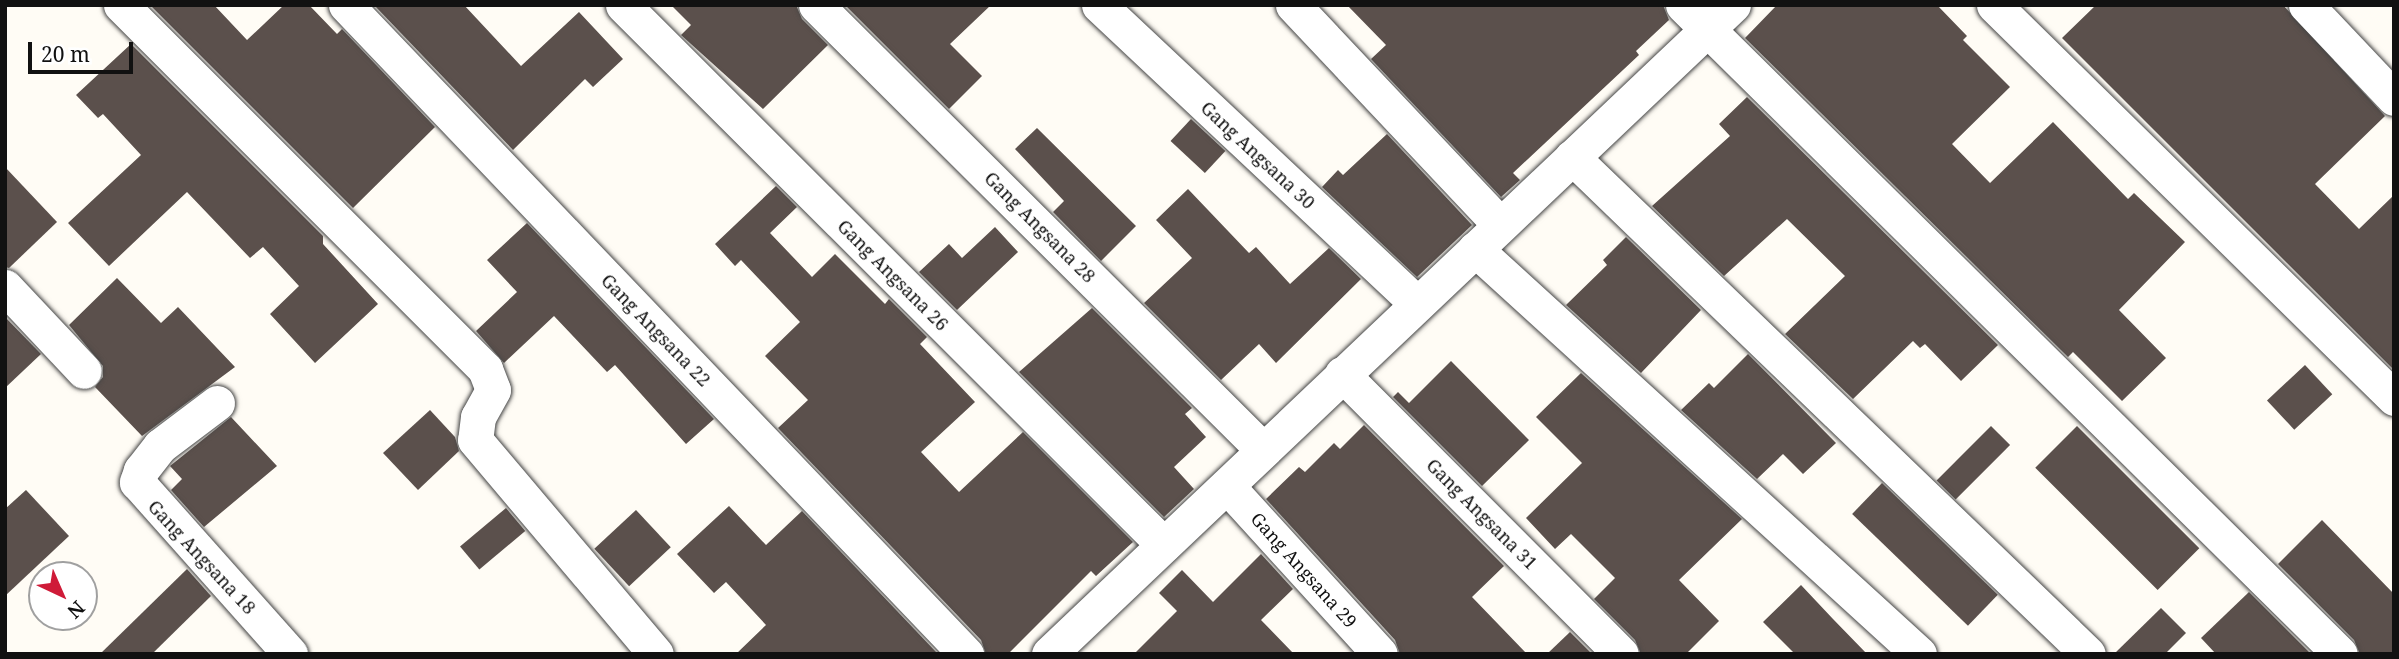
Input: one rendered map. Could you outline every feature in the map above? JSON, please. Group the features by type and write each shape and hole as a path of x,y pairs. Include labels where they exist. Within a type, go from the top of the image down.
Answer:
{"street":[{"path":"121,5 485,369 493,390 478,417 475,440 656,654"},
{"name":"Gang Angsana 22","path":"346,5 966,654"},
{"name":"Gang Angsana 26","path":"623,5 1164,545"},
{"name":"Gang Angsana 28","path":"816,5 1263,450"},
{"name":"Gang Angsana 30","path":"1099,5 1417,304"},
{"path":"1293,5 1500,225"},
{"path":"1683,5 2340,654"},
{"path":"1049,654 1733,5"},
{"path":"1994,5 2394,398"},
{"path":"2306,5 2394,98"},
{"path":"1572,157 2088,654"},
{"path":"1475,249 1919,654"},
{"path":"5,287 84,371"},
{"name":"Gang Angsana 31","path":"1342,374 1621,654"},
{"name":"Gang Angsana 18","path":"217,403 160,446 141,470 137,482 290,654"},
{"name":"Gang Angsana 29","path":"1227,486 1380,654"}],"building":[{"path":"150,5 214,5 247,40 284,5 309,5 337,34 342,29 435,127 353,208"},
{"path":"374,5 464,5 521,66 579,12 623,59 593,87 585,79 513,150"},
{"path":"671,5 796,5 802,19 828,45 763,109 681,35 691,25"},
{"path":"845,5 991,5 950,44 982,76 949,109"},
{"path":"1347,5 1663,5 1669,20 1636,51 1639,55 1513,173 1520,180 1501,197 1371,59 1386,45"},
{"path":"1777,5 1937,5 1967,36 1963,40 2010,87 1952,144 1990,183 2053,122 2128,199 2134,193 2185,242 2119,310 2166,358 2122,401 2073,352 2068,357 1745,38"},
{"path":"2096,5 2283,5 2385,116 2315,184 2359,229 2394,195 2394,370 2062,38"},
{"path":"131,44 323,236 323,244 378,304 315,363 270,314 299,286 263,247 250,258 187,192 109,266 68,223 141,155 103,114 98,118 76,95"},
{"path":"1747,97 1998,345 1961,381 1925,344 1920,348 1913,341 1853,399 1785,334 1845,276 1787,219 1724,276 1652,206 1730,136 1719,124"},
{"path":"1191,119 1225,151 1205,173 1171,141"},
{"path":"1037,128 1136,226 1101,261 1053,212 1064,201 1015,149"},
{"path":"1387,134 1472,225 1417,277 1322,187 1338,170 1343,175"},
{"path":"5,167 57,222 9,268 5,267"},
{"path":"776,186 797,207 770,233 812,277 835,254 885,304 889,299 927,337 920,344 975,402 921,452 959,492 1023,432 1133,542 1096,576 1091,571 1008,654 986,654 981,640 778,428 808,400 765,356 800,322 741,260 735,266 715,244"},
{"path":"1188,189 1249,253 1256,247 1290,284 1329,248 1361,279 1276,363 1259,344 1221,380 1144,303 1192,258 1156,220"},
{"path":"527,223 714,419 686,444 615,365 607,372 554,316 504,363 476,331 517,292 487,260"},
{"path":"995,227 1018,252 957,310 919,272 949,244 962,258"},
{"path":"1626,237 1701,310 1641,373 1566,305 1607,265 1603,260"},
{"path":"117,278 161,323 178,307 235,367 142,436 95,387 103,377 103,366 69,325"},
{"path":"1092,308 1192,408 1185,414 1206,437 1174,467 1194,489 1164,517 1019,372"},
{"path":"5,317 41,354 5,388"},
{"path":"1748,354 1836,443 1803,474 1783,454 1757,479 1681,410 1709,383 1714,388"},
{"path":"1451,361 1529,440 1482,486 1393,397 1398,392 1409,403"},
{"path":"2305,365 2332,394 2294,430 2267,400"},
{"path":"1581,373 1742,519 1679,580 1719,621 1686,654 1641,654 1635,640 1594,599 1615,578 1571,534 1555,549 1526,518 1582,463 1536,417"},
{"path":"430,410 455,437 459,451 418,490 383,453"},
{"path":"231,417 277,466 204,527 171,490 182,479 170,466"},
{"path":"1364,425 1504,566 1472,597 1527,654 1400,654 1395,640 1266,499 1299,467 1305,472 1334,443 1340,449"},
{"path":"1991,426 2010,445 1956,500 1937,480"},
{"path":"2077,426 2199,548 2158,590 2035,468"},
{"path":"1882,483 1998,595 1968,626 1852,514"},
{"path":"26,490 69,536 42,561 28,561 28,574 5,596 5,509"},
{"path":"729,506 766,545 802,511 937,653 736,654 766,625 726,582 714,593 677,554"},
{"path":"506,508 525,531 479,570 460,547"},
{"path":"636,510 671,547 629,586 594,549"},
{"path":"2322,520 2394,594 2394,654 2360,654 2354,640 2278,564"},
{"path":"1261,554 1293,589 1261,620 1294,654 1134,654 1177,611 1159,593 1182,570 1213,602"},
{"path":"187,569 211,596 152,654 100,654"},
{"path":"1801,585 1867,654 1795,654 1763,622"},
{"path":"2249,592 2311,654 2216,654 2201,638"},
{"path":"2161,608 2186,633 2165,654 2114,654"},
{"path":"1570,632 1592,654 1547,654"}]}
